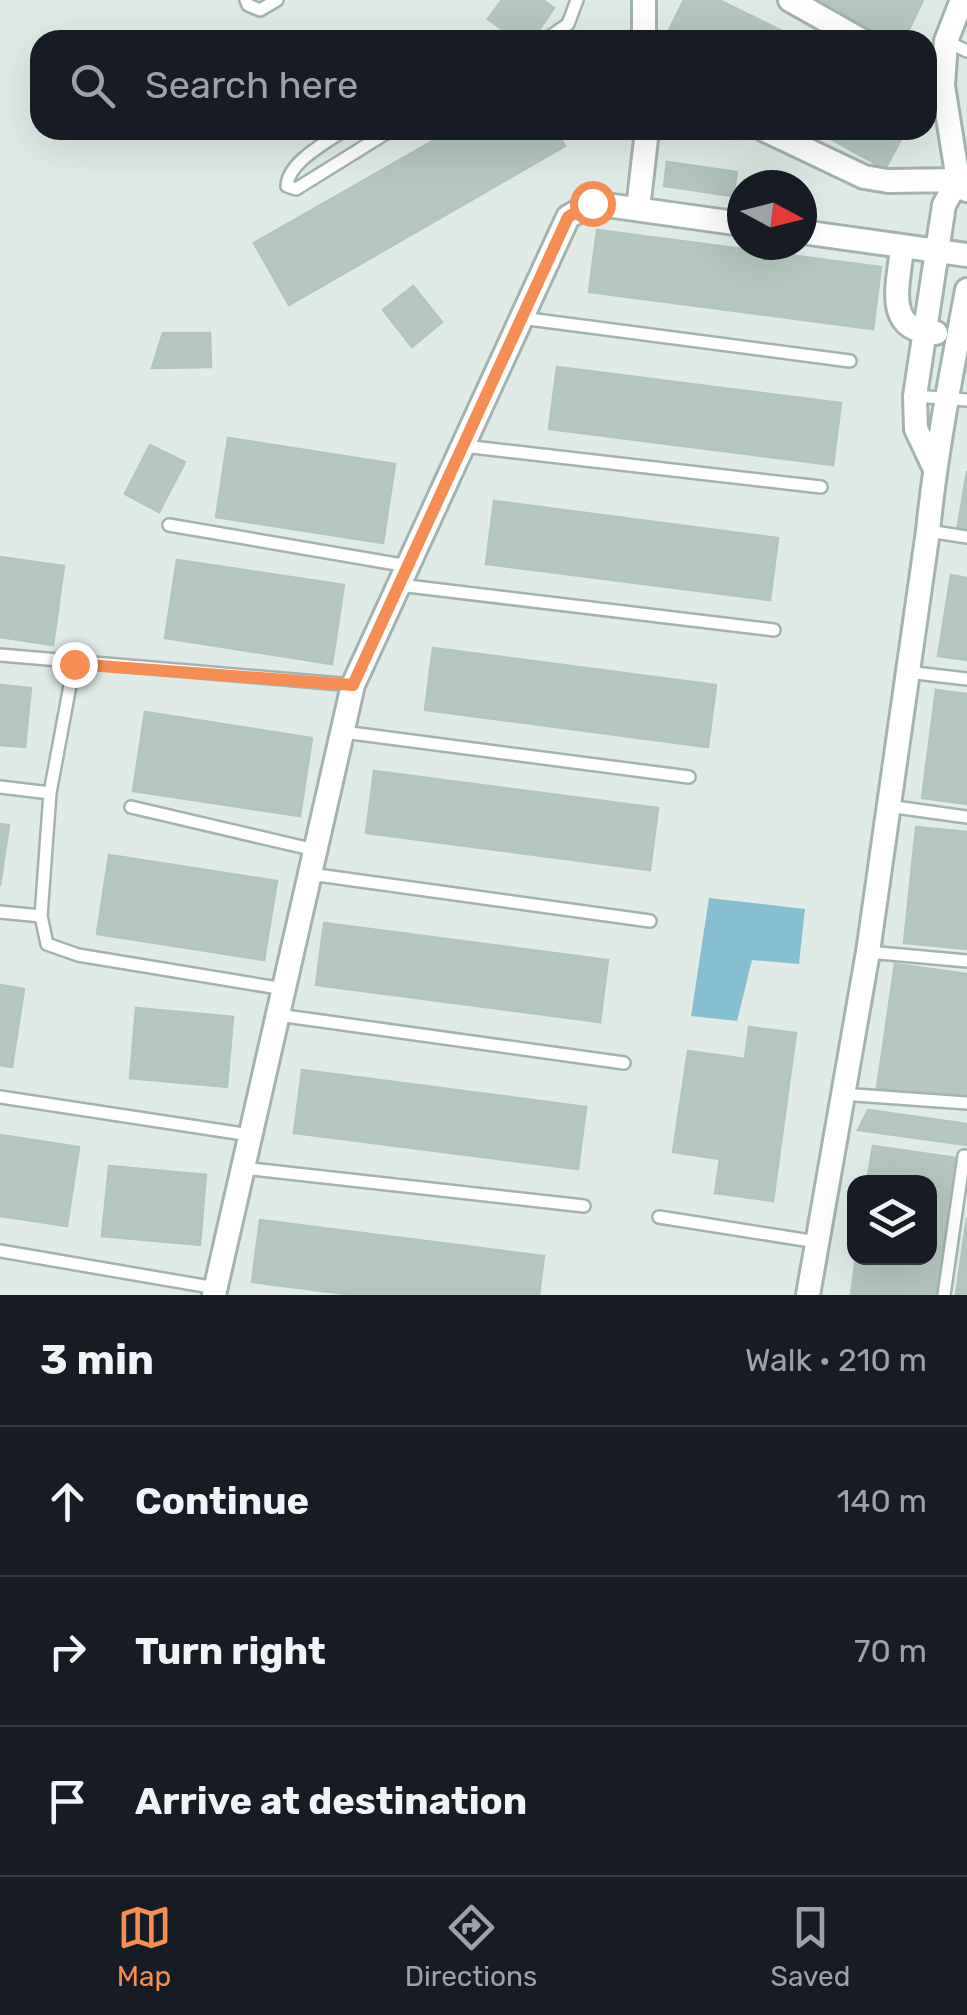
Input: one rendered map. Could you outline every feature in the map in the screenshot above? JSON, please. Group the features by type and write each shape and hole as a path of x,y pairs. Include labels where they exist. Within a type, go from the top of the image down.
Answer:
{"street":[{"path":"644,0 644,30"},
{"path":"790,0 843,30"},
{"path":"937,79 957,46 962,0"},
{"path":"937,89 964,183"},
{"path":"638,208 646,140"},
{"path":"787,140 864,177 888,182 964,183"},
{"path":"934,467 916,430 916,396 944,205 964,183"},
{"path":"215,1292 353,685 568,217 592,203 727,222"},
{"path":"817,234 967,254"},
{"path":"902,246 897,312 904,322 924,333 959,334"},
{"path":"808,1295 868,952 934,467 957,399 959,334 967,290"}],"lane":[{"path":"246,0 260,10 277,0"},
{"path":"559,30 568,24 578,0"},
{"path":"330,140 300,162 287,178 286,186 296,189 375,140"},
{"path":"522,318 850,361"},
{"path":"916,396 957,399"},
{"path":"463,446 821,487"},
{"path":"168,525 404,575 774,630"},
{"path":"928,531 967,537"},
{"path":"0,655 353,685"},
{"path":"74,664 50,793 40,916 47,944 62,951 284,989"},
{"path":"907,672 967,679"},
{"path":"342,732 689,777"},
{"path":"0,787 50,793"},
{"path":"130,806 315,850"},
{"path":"888,806 967,817"},
{"path":"310,874 650,921"},
{"path":"0,912 40,916"},
{"path":"868,952 967,962"},
{"path":"278,1014 624,1063"},
{"path":"841,1094 967,1104"},
{"path":"0,1097 250,1135"},
{"path":"944,1295 964,1156"},
{"path":"243,1168 584,1206"},
{"path":"659,1217 817,1242"},
{"path":"0,1251 215,1292"}],"water":[{"path":"709,898 805,909 799,964 752,960 737,1021 691,1016"}],"building":[{"path":"502,0 543,0 554,8 539,30 503,30 488,19"},
{"path":"684,0 719,0 780,30 669,30"},
{"path":"803,0 923,0 909,30 864,30"},
{"path":"434,140 562,140 565,146 289,305 254,243"},
{"path":"833,140 901,140 885,169"},
{"path":"667,162 727,171 727,195 664,186"},
{"path":"597,230 727,247 727,260 817,259 881,267 873,329 589,292"},
{"path":"413,286 442,322 412,347 383,310"},
{"path":"163,333 210,333 211,367 152,368"},
{"path":"557,367 841,403 833,465 549,429"},
{"path":"228,438 395,464 383,543 216,517"},
{"path":"150,445 185,462 159,512 125,494"},
{"path":"967,471 967,533 957,532"},
{"path":"494,501 778,538 770,600 486,564"},
{"path":"0,557 64,566 53,645 0,637"},
{"path":"177,560 344,585 332,664 165,638"},
{"path":"951,575 967,578 967,660 938,656"},
{"path":"433,648 716,685 708,747 425,710"},
{"path":"0,685 31,688 25,747 0,745"},
{"path":"936,690 967,694 967,804 922,798"},
{"path":"145,712 312,738 300,816 133,791"},
{"path":"374,771 658,808 650,870 366,833"},
{"path":"0,824 9,825 0,886"},
{"path":"916,827 967,832 967,949 904,943"},
{"path":"109,855 277,881 264,960 97,934"},
{"path":"324,923 608,960 600,1022 316,985"},
{"path":"895,964 967,974 967,1101 877,1088"},
{"path":"0,985 24,989 12,1067 0,1065"},
{"path":"136,1008 233,1017 227,1087 130,1078"},
{"path":"749,1027 796,1033 773,1201 715,1193 720,1159 673,1152 688,1051 745,1059"},
{"path":"302,1070 586,1107 578,1169 294,1133"},
{"path":"868,1110 967,1124 967,1145 858,1130"},
{"path":"0,1135 79,1147 67,1226 0,1216"},
{"path":"873,1146 957,1158 936,1295 851,1295 855,1265 937,1265 937,1175 868,1175"},
{"path":"109,1166 206,1175 200,1245 102,1236"},
{"path":"967,1218 967,1295 956,1295"},
{"path":"260,1220 544,1256 539,1295 354,1295 252,1282"}],"route":[{"path":"74,664 353,685 568,217 592,203"}]}
